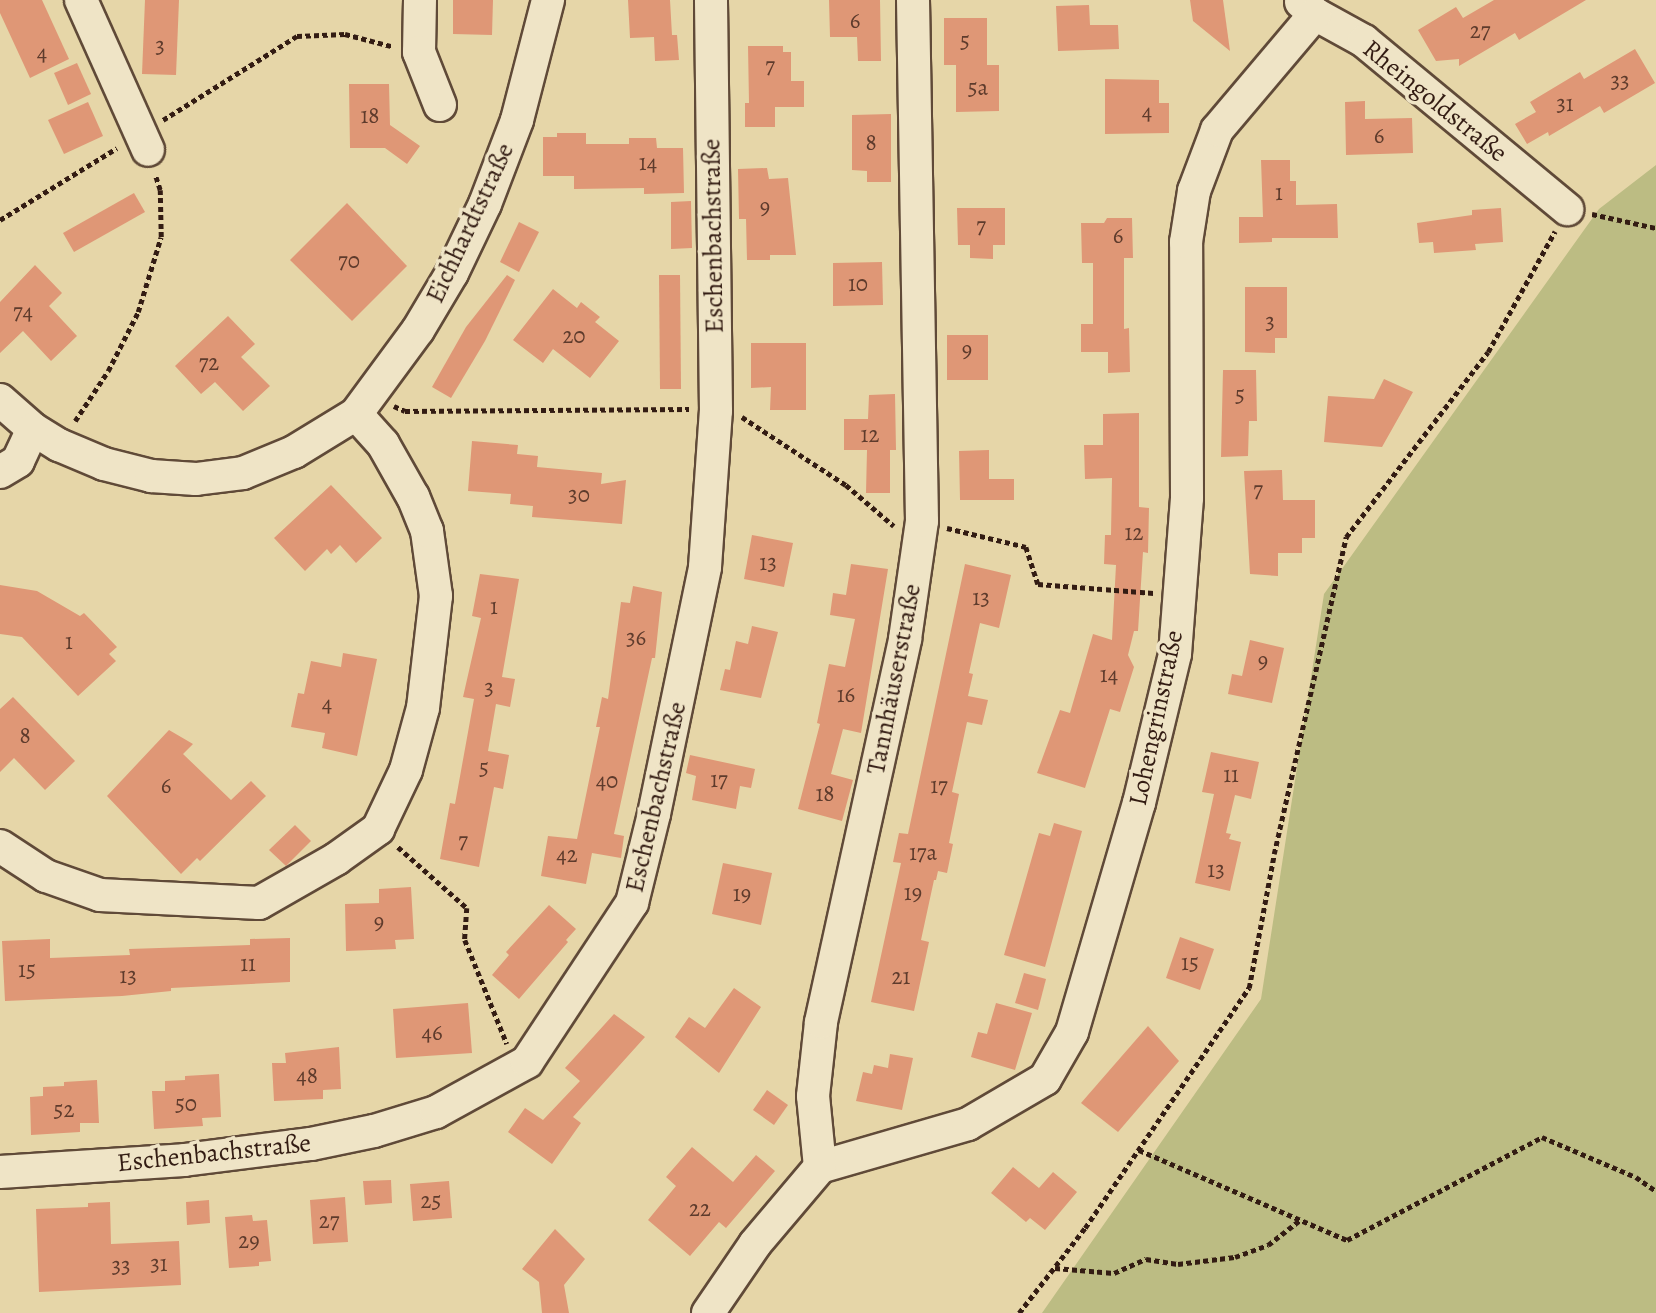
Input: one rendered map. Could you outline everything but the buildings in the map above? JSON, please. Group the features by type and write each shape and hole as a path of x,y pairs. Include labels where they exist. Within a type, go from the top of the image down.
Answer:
{"street":[{"path":"81,0 144,142"},
{"path":"420,0 419,52 440,104"},
{"name":"Eichhardtstraße","path":"0,400 33,429 60,445 104,464 151,476 196,480 243,473 294,452 363,405 418,330 452,273 485,204 517,120 548,0"},
{"name":"Eschenbachstraße","path":"0,1172 184,1160 311,1144 436,1112 527,1062 632,903 654,814 705,567 716,411 711,0"},
{"name":"Tannhäuserstraße","path":"820,1167 813,1096 821,1022 905,639 920,534 913,0"},
{"name":"Rheingoldstraße","path":"1307,7 1364,41 1567,209"},
{"name":"Lohengrinstraße","path":"820,1167 968,1124 1045,1080 1072,1032 1139,803 1175,654 1187,498 1186,242 1194,191 1217,130 1307,7"},
{"path":"0,846 46,876 100,895 259,903 336,859 378,829 406,770 423,708 436,596 427,531 413,497 363,405"},
{"path":"0,472 18,461 33,429"},
{"path":"708,1313 755,1244 820,1167"}],"path":[{"path":"0,220 144,142 297,36 345,34 419,52"},
{"path":"60,445 108,372 138,312 161,237 160,190 144,142"},
{"path":"1019,1313 1055,1268 1139,1150 1249,988 1274,854 1346,537 1488,352 1567,209 1656,228"},
{"path":"363,405 405,411 716,411 741,416 920,534 1026,547 1038,584 1179,595"},
{"path":"378,829 467,908 465,940 517,1067"},
{"path":"1139,1150 1347,1240 1542,1138 1636,1177 1656,1191"},
{"path":"1055,1268 1114,1273 1146,1259 1178,1264 1235,1257 1268,1245 1300,1220"}],"green space":[{"path":"1656,165 1656,1313 1042,1313 1261,999 1324,594 1599,209"}]}
